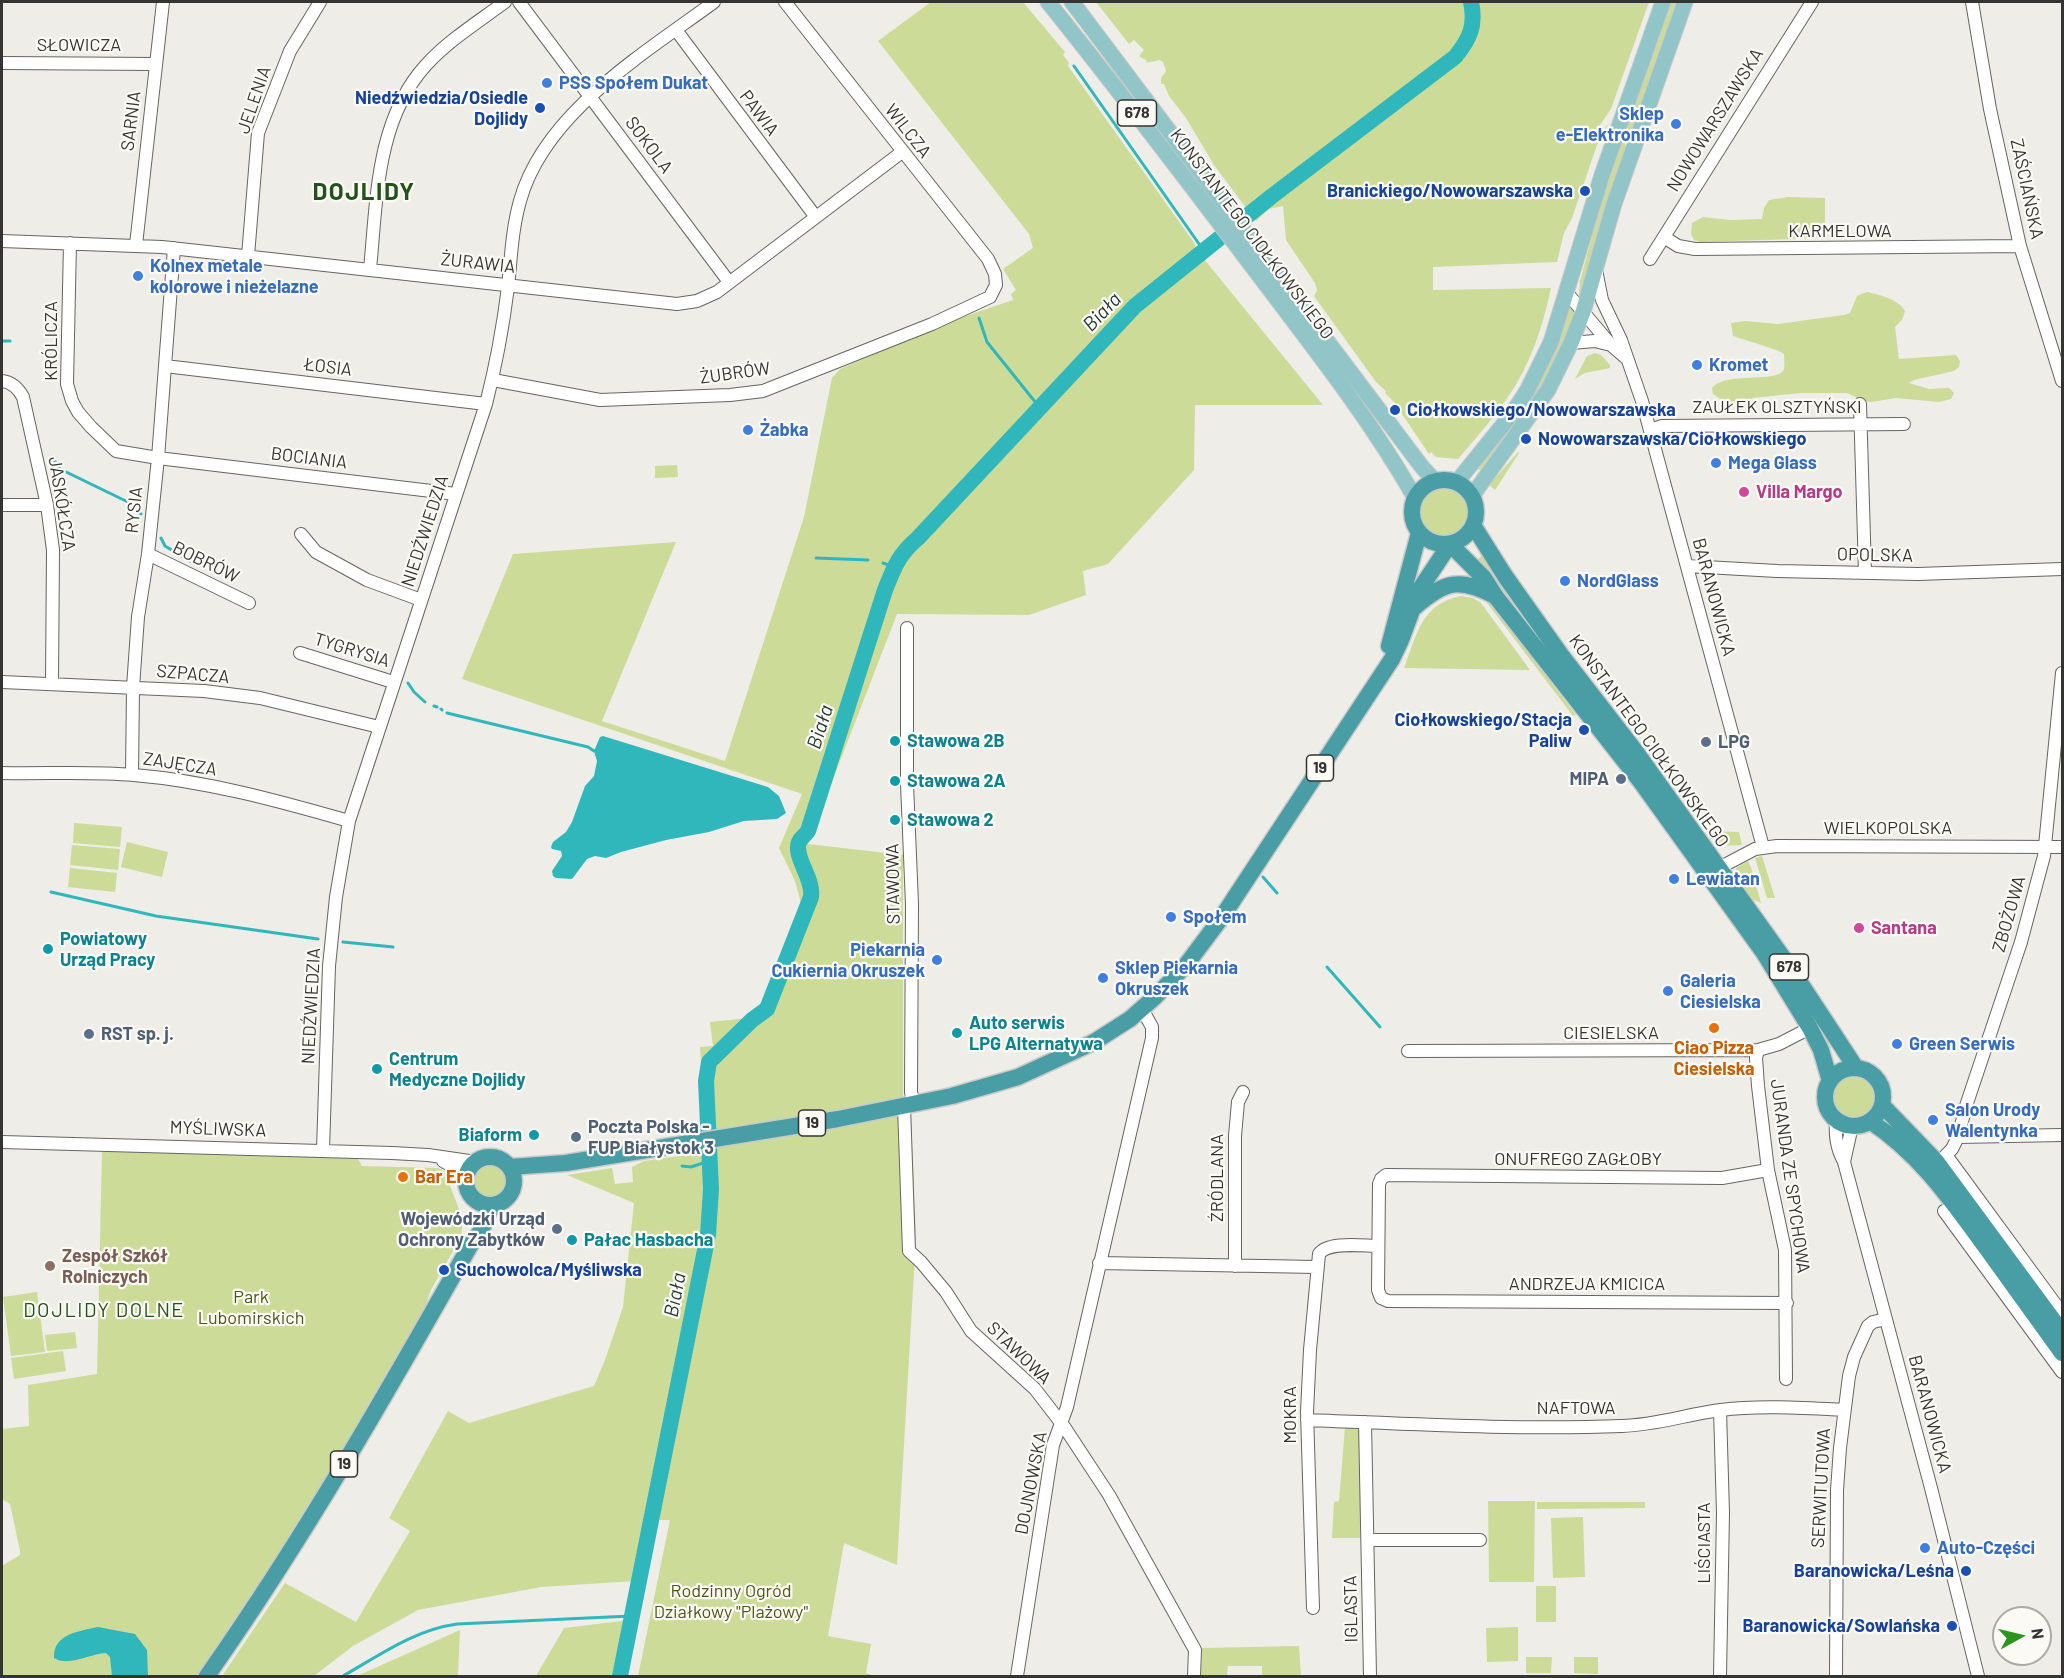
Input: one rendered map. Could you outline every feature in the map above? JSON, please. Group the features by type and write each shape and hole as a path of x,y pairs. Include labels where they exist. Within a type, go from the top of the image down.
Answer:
{"highway":[{"path":"1415,498 1423,488 1435,481 1456,483 1472,496 1476,511 1473,525"},
{"name":"19","path":"1381,676 1419,533 1412,519 1415,498"},
{"name":"19","path":"476,1162 482,1158 492,1157 504,1161 510,1167 566,1163 838,1119 909,1105 978,1089 1028,1073 1104,1036 1142,1009 1195,954 1222,917 1381,676 1401,640 1420,589 1450,544 1464,537 1473,525"},
{"name":"KONSTANTEGO CIOŁKOWSKIEGO","path":"1473,525 1504,576 1555,647 1636,752 1719,868 1789,966 1818,1014 1856,1068"},
{"path":"1419,533 1433,542 1450,544"},
{"name":"KONSTANTEGO CIOŁKOWSKIEGO","path":"1450,544 1484,578 1496,597 1641,782 1771,963 1810,1028 1821,1050 1830,1081"},
{"path":"1414,608 1437,589 1451,584 1468,584 1496,597"},
{"path":"1830,1081 1846,1069 1856,1068"},
{"name":"678","path":"1856,1068 1871,1073 1879,1082 1883,1096 1882,1105 1936,1161 2062,1332"},
{"name":"678","path":"1830,1081 1825,1097 1836,1119"},
{"path":"1836,1119 1852,1125 1870,1121 1882,1105"},
{"path":"1870,1121 1897,1140 1932,1176 2062,1353"},
{"path":"476,1162 468,1171 466,1179 470,1193 477,1201 496,1204"},
{"name":"19","path":"207,1677 310,1521 471,1244 482,1231 489,1212 496,1204 508,1197 514,1185 566,1163"},
{"path":"510,1167 514,1176 514,1185"},
{"name":"19","path":"471,1244 477,1201"}],"main road":[{"name":"KONSTANTEGO CIOŁKOWSKIEGO","path":"1048,2 1148,128 1379,438 1415,498"},
{"path":"1456,483 1495,436 1527,391 1551,342 1568,293 1583,235 1663,2"},
{"path":"1472,496 1548,390 1571,343 1583,312 1614,204 1685,2"},
{"name":"KONSTANTEGO CIOŁKOWSKIEGO","path":"1074,3 1422,467 1435,481"}],"street":[{"name":"SARNIA","path":"135,245 163,2"},
{"name":"JELENIA","path":"248,256 258,133 290,51 320,2"},
{"path":"370,269 380,169 387,136 398,109 411,84 445,47 505,2"},
{"name":"SOKOLA","path":"519,2 729,282"},
{"name":"NIEDŹWIEDZIA","path":"323,1150 329,966 336,897 349,821 493,380 500,349 516,219 528,178 540,156 590,96 714,2"},
{"name":"WILCZA","path":"785,2 987,259 995,274 996,285"},
{"name":"NOWOWARSZAWSKA","path":"1650,259 1812,2"},
{"name":"ZAŚCIAŃSKA","path":"1972,2 1990,109 2020,246 2062,381"},
{"name":"PAWIA","path":"676,30 815,216"},
{"name":"SŁOWICZA","path":"2,63 156,64"},
{"name":"ŻURAWIA","path":"2,241 174,248 678,304 697,301 717,292 902,152"},
{"name":"KARMELOWA","path":"1664,237 1678,246 1695,249 2020,246"},
{"name":"KRÓLICZA","path":"70,243 67,384 72,401 85,419 116,450 158,458"},
{"name":"RYSIA","path":"132,775 133,687 138,617 148,554 158,458 174,248"},
{"name":"BARANOWICKA","path":"1595,268 1602,300 1621,340 1650,430 1763,847"},
{"name":"ŻUBRÓW","path":"493,380 600,400 730,395 763,391 932,324 990,297 996,285"},
{"name":"BARANOWICKA","path":"1568,293 1611,345 1626,358"},
{"path":"1571,343 1595,341 1611,345"},
{"name":"ŁOSIA","path":"165,366 486,404"},
{"name":"JASKÓŁCZA","path":"2,381 7,381 18,388 23,397 47,506 53,550 52,683"},
{"path":"1860,404 1865,572"},
{"name":"ZAUŁEK OLSZTYŃSKI","path":"1650,430 1662,426 1742,424 1904,424"},
{"name":"BOCIANIA","path":"158,458 456,494"},
{"path":"2,505 47,506"},
{"path":"301,534 315,552 367,580 421,600"},
{"name":"BOBRÓW","path":"148,554 249,603"},
{"name":"OPOLSKA","path":"1687,566 1777,571 1918,574 2062,569"},
{"name":"STAWOWA","path":"907,627 907,784 912,904 909,1251 946,1293 971,1332 1035,1389 1065,1428 1109,1495 1191,1642 1195,1650 1194,1677"},
{"name":"TYGRYSIA","path":"300,653 393,682"},
{"name":"ZBOŻOWA","path":"2062,673 2046,847 2020,942 1958,1137 1946,1155 2062,1313"},
{"name":"SZPACZA","path":"2,682 204,691 260,698 379,727"},
{"name":"ZAJĘCZA","path":"2,773 132,775 186,782 224,789 349,821"},
{"name":"WIELKOPOLSKA","path":"1719,868 1749,852 1763,847 1777,846 2062,847"},
{"name":"DOJNOWSKA","path":"1017,1677 1053,1445 1067,1407 1152,1038 1152,1027 1142,1009"},
{"name":"CIESIELSKA","path":"1408,1051 1758,1050 1779,1044 1810,1028"},
{"name":"JURANDA ZE SPYCHOWA","path":"1758,1050 1756,1058 1758,1086 1768,1170 1785,1250 1786,1379"},
{"name":"ŹRÓDLANA","path":"1235,1266 1235,1136 1238,1102 1243,1092"},
{"name":"BARANOWICKA","path":"1836,1119 1835,1135 1838,1151 1844,1162 1886,1319 1978,1677"},
{"name":"BARANOWICKA","path":"1844,1162 1852,1125"},
{"path":"1958,1137 2062,1136"},
{"name":"MYŚLIWSKA","path":"2,1142 323,1150 434,1156 476,1162"},
{"name":"MYŚLIWSKA","path":"434,1156 463,1173 466,1179"},
{"name":"ONUFREGO ZAGŁOBY","path":"1378,1246 1379,1184 1386,1176 1722,1178 1768,1170"},
{"path":"1944,1211 2062,1372"},
{"path":"1099,1263 1317,1267 1319,1254 1330,1246 1378,1246"},
{"name":"ANDRZEJA KMICICA","path":"1378,1246 1378,1294 1383,1300 1388,1301 1787,1303"},
{"name":"MOKRA","path":"1313,1608 1307,1420 1317,1267"},
{"name":"SERWITUTOWA","path":"1836,1677 1837,1501 1844,1410 1854,1357 1868,1326 1873,1322 1886,1319"},
{"name":"NAFTOWA","path":"1307,1420 1481,1426 1623,1426 1742,1408 1844,1410"},
{"name":"LIŚCIASTA","path":"1720,1410 1723,1514 1720,1677"},
{"name":"IGLASTA","path":"1365,1422 1370,1677"},
{"path":"1368,1540 1480,1540"}],"green space":[{"name":"Rodzinny Ogród Działkowy \"Plażowy\"","path":"931,2 1023,2 1065,52 1063,55 1069,63 1068,66 1195,244 1195,248 1323,405 1195,405 1194,470 1108,564 1083,571 1086,595 1029,615 897,614 808,844 903,855 903,1101 911,1113 916,1238 897,1565 844,1543 828,1636 871,1644 866,1673 876,1676 638,1676 670,1520 647,1520 635,1581 541,1587 418,1610 353,1646 314,1676 222,1676 285,1583 356,1622 410,1531 389,1518 448,1411 469,1423 594,1386 623,1307 634,1203 567,1175 612,1168 615,1184 633,1182 632,1167 644,1161 707,1152 700,1047 713,1046 710,1022 749,1018 765,1008 804,914 795,881 779,848 802,794 462,679 513,554 676,542 602,721 725,761 804,517 832,378 840,369 951,321 1013,300 1011,294 1016,290 1003,269 1033,248 1029,234 878,41"},
{"path":"1096,2 1649,2 1611,109 1589,141 1592,144 1609,123 1599,139 1572,218 1564,233 1557,262 1433,267 1433,290 1551,288 1540,331 1517,384 1458,459 1436,457 1431,452 1429,454 1394,402 1385,393 1386,391 1376,382 1314,296 1317,291 1315,283 1286,240 1283,206 1269,209 1256,221 1214,165 1186,118 1169,96 1164,84 1161,84 1161,78 1166,71 1163,62 1160,60 1146,63 1147,61 1139,56 1144,50 1134,40 1129,44"},
{"path":"1669,2 1679,2 1632,136 1626,125"},
{"path":"1622,135 1626,147 1580,301 1580,281 1608,175"},
{"path":"1788,197 1825,198 1825,235 1794,239 1700,242 1694,240 1691,234 1692,223 1703,217 1730,220 1762,219 1764,208 1769,200"},
{"path":"1867,292 1893,301 1905,311 1902,320 1895,327 1899,359 1956,355 1960,361 1959,367 1954,371 1909,383 1929,389 1949,388 1954,393 1951,399 1939,402 1896,398 1871,402 1847,393 1801,393 1753,398 1735,406 1729,405 1713,394 1712,388 1719,383 1739,378 1772,376 1784,369 1784,354 1733,336 1731,323 1745,321 1778,324 1844,315 1850,313 1857,296"},
{"path":"1571,300 1576,311 1568,334 1538,393 1481,471 1476,468"},
{"path":"1595,353 1601,355 1610,368 1585,373 1575,379 1587,356"},
{"path":"1519,453 1495,490 1489,485"},
{"path":"677,465 678,477 655,478 655,466"},
{"path":"1439,489 1449,489 1464,499 1468,513 1464,527 1458,533 1449,537 1439,537 1424,527 1420,518 1420,508 1430,493"},
{"path":"1483,554 1536,628 1550,656 1495,581 1476,561"},
{"path":"1481,595 1490,602 1576,715 1573,716"},
{"path":"1461,596 1473,598 1481,603 1530,670 1404,668 1417,632 1429,613 1448,600"},
{"path":"74,823 122,827 120,847 73,843"},
{"path":"1709,831 1739,832 1742,845 1717,846"},
{"path":"127,842 168,852 162,877 121,867"},
{"path":"72,845 120,849 118,870 70,865"},
{"path":"1762,856 1775,898 1767,898 1755,858"},
{"path":"1748,861 1761,903 1751,899 1736,875 1736,868"},
{"path":"70,868 117,873 115,892 68,887"},
{"path":"1854,1077 1862,1078 1869,1083 1874,1090 1874,1106 1869,1113 1862,1118 1854,1119 1846,1118 1839,1113 1834,1106 1833,1098 1834,1090 1839,1083 1846,1078"},
{"name":"Park Lubomirskich","path":"102,1150 357,1157 362,1166 438,1168 445,1172 462,1217 461,1237 431,1290 425,1308 305,1519 200,1676 2,1676 2,1566 20,1555 20,1551 10,1504 2,1499 2,1429 29,1426 28,1385 97,1374"},
{"path":"491,1164 503,1169 508,1181 503,1193 491,1198 479,1193 474,1181 479,1169"},
{"path":"37,1292 45,1352 11,1356 3,1297"},
{"path":"75,1332 77,1348 47,1351 45,1335"},
{"path":"63,1351 66,1371 14,1379 11,1358"},
{"path":"1345,1427 1360,1429 1360,1538 1332,1538 1334,1502 1339,1501"},
{"path":"1488,1501 1535,1501 1534,1582 1489,1582"},
{"path":"1537,1502 1645,1502 1645,1508 1537,1509"},
{"path":"1583,1517 1585,1577 1553,1578 1551,1518"},
{"path":"1536,1586 1556,1586 1556,1622 1536,1622"},
{"path":"630,1620 619,1676 536,1676 564,1628"},
{"path":"1518,1627 1518,1661 1487,1662 1486,1628"},
{"path":"460,1630 458,1676 357,1676"},
{"path":"1299,1646 1301,1676 1262,1676 1262,1666 1228,1666 1227,1675 1201,1675 1202,1648"},
{"path":"1526,1657 1552,1657 1551,1673 1526,1673"},
{"path":"1574,1657 1598,1657 1598,1674 1574,1673"}],"water":[{"path":"603,736 768,787 779,796 786,813 777,819 744,821 709,832 621,852 606,858 595,856 587,859 572,879 556,878 552,871 562,856 561,851 551,847 553,842 566,832 585,786 594,776 597,761 594,751 600,737"},
{"path":"98,1627 135,1634 147,1650 148,1676 112,1676 110,1657 106,1653 73,1661 54,1658 55,1650 62,1639 75,1632"}],"waterway":[{"name":"Biała","path":"620,1676 708,1235 711,1189 706,1081 709,1062 752,1020 767,1009 811,897 810,882 799,854 799,842 808,831 894,568 906,550 1135,306 1272,196 1455,57 1465,44 1472,25 1471,2"},
{"path":"1074,66 1204,251"},
{"path":"979,318 987,342 1040,408"},
{"path":"2,341 10,341"},
{"path":"52,457 60,469 130,503 141,514"},
{"path":"161,538 165,546 195,564"},
{"path":"816,558 868,560"},
{"path":"883,563 894,567"},
{"path":"408,683 425,702"},
{"path":"447,713 588,747 594,751"},
{"path":"1263,877 1277,893"},
{"path":"51,892 156,916 318,939"},
{"path":"343,942 393,947"},
{"path":"1327,967 1380,1027"},
{"path":"682,1166 691,1167 709,1161"},
{"path":"343,1676 398,1644 441,1627 457,1624 631,1616"}],"place":[{"name":"PSS Społem Dukat","path":"547,83"},
{"name":"Niedźwiedzia/Osiedle Dojlidy","path":"540,108"},
{"name":"Sklep e-Elektronika","path":"1676,124"},
{"name":"Branickiego/Nowowarszawska","path":"1585,191"},
{"name":"Kolnex metale kolorowe i nieżelazne","path":"138,276"},
{"name":"Kromet","path":"1697,365"},
{"name":"Ciołkowskiego/Nowowarszawska","path":"1395,410"},
{"name":"Żabka","path":"748,430"},
{"name":"Nowowarszawska/Ciołkowskiego","path":"1526,439"},
{"name":"Mega Glass","path":"1716,463"},
{"name":"Villa Margo","path":"1744,492"},
{"name":"NordGlass","path":"1565,581"},
{"name":"Ciołkowskiego/Stacja Paliw","path":"1584,730"},
{"name":"Stawowa 2B","path":"895,741"},
{"name":"LPG","path":"1706,742"},
{"name":"MIPA","path":"1621,779"},
{"name":"Stawowa 2A","path":"895,781"},
{"name":"Stawowa 2","path":"895,820"},
{"name":"Lewiatan","path":"1674,879"},
{"name":"Społem","path":"1171,917"},
{"name":"Santana","path":"1859,928"},
{"name":"Powiatowy Urząd Pracy","path":"48,949"},
{"name":"Piekarnia Cukiernia Okruszek","path":"937,960"},
{"name":"Sklep Piekarnia Okruszek","path":"1103,978"},
{"name":"Galeria Ciesielska","path":"1668,991"},
{"name":"Ciao Pizza Ciesielska","path":"1714,1028"},
{"name":"Auto serwis LPG Alternatywa","path":"957,1033"},
{"name":"RST sp. j.","path":"89,1034"},
{"name":"Green Serwis","path":"1897,1044"},
{"name":"Centrum Medyczne Dojlidy","path":"377,1069"},
{"name":"Salon Urody Walentynka","path":"1933,1120"},
{"name":"Biaform","path":"534,1135"},
{"name":"Poczta Polska - FUP Białystok 3","path":"576,1137"},
{"name":"Bar Era","path":"403,1177"},
{"name":"Wojewódzki Urząd Ochrony Zabytków","path":"557,1229"},
{"name":"Pałac Hasbacha","path":"572,1240"},
{"name":"Zespół Szkół Rolniczych","path":"50,1266"},
{"name":"Suchowolca/Myśliwska","path":"444,1270"},
{"name":"Auto-Części","path":"1925,1548"},
{"name":"Baranowicka/Leśna","path":"1966,1571"},
{"name":"Baranowicka/Sowlańska","path":"1952,1626"}],"district":[{"name":"DOJLIDY","path":"364,192"},
{"name":"DOJLIDY DOLNE","path":"104,1310"}]}
